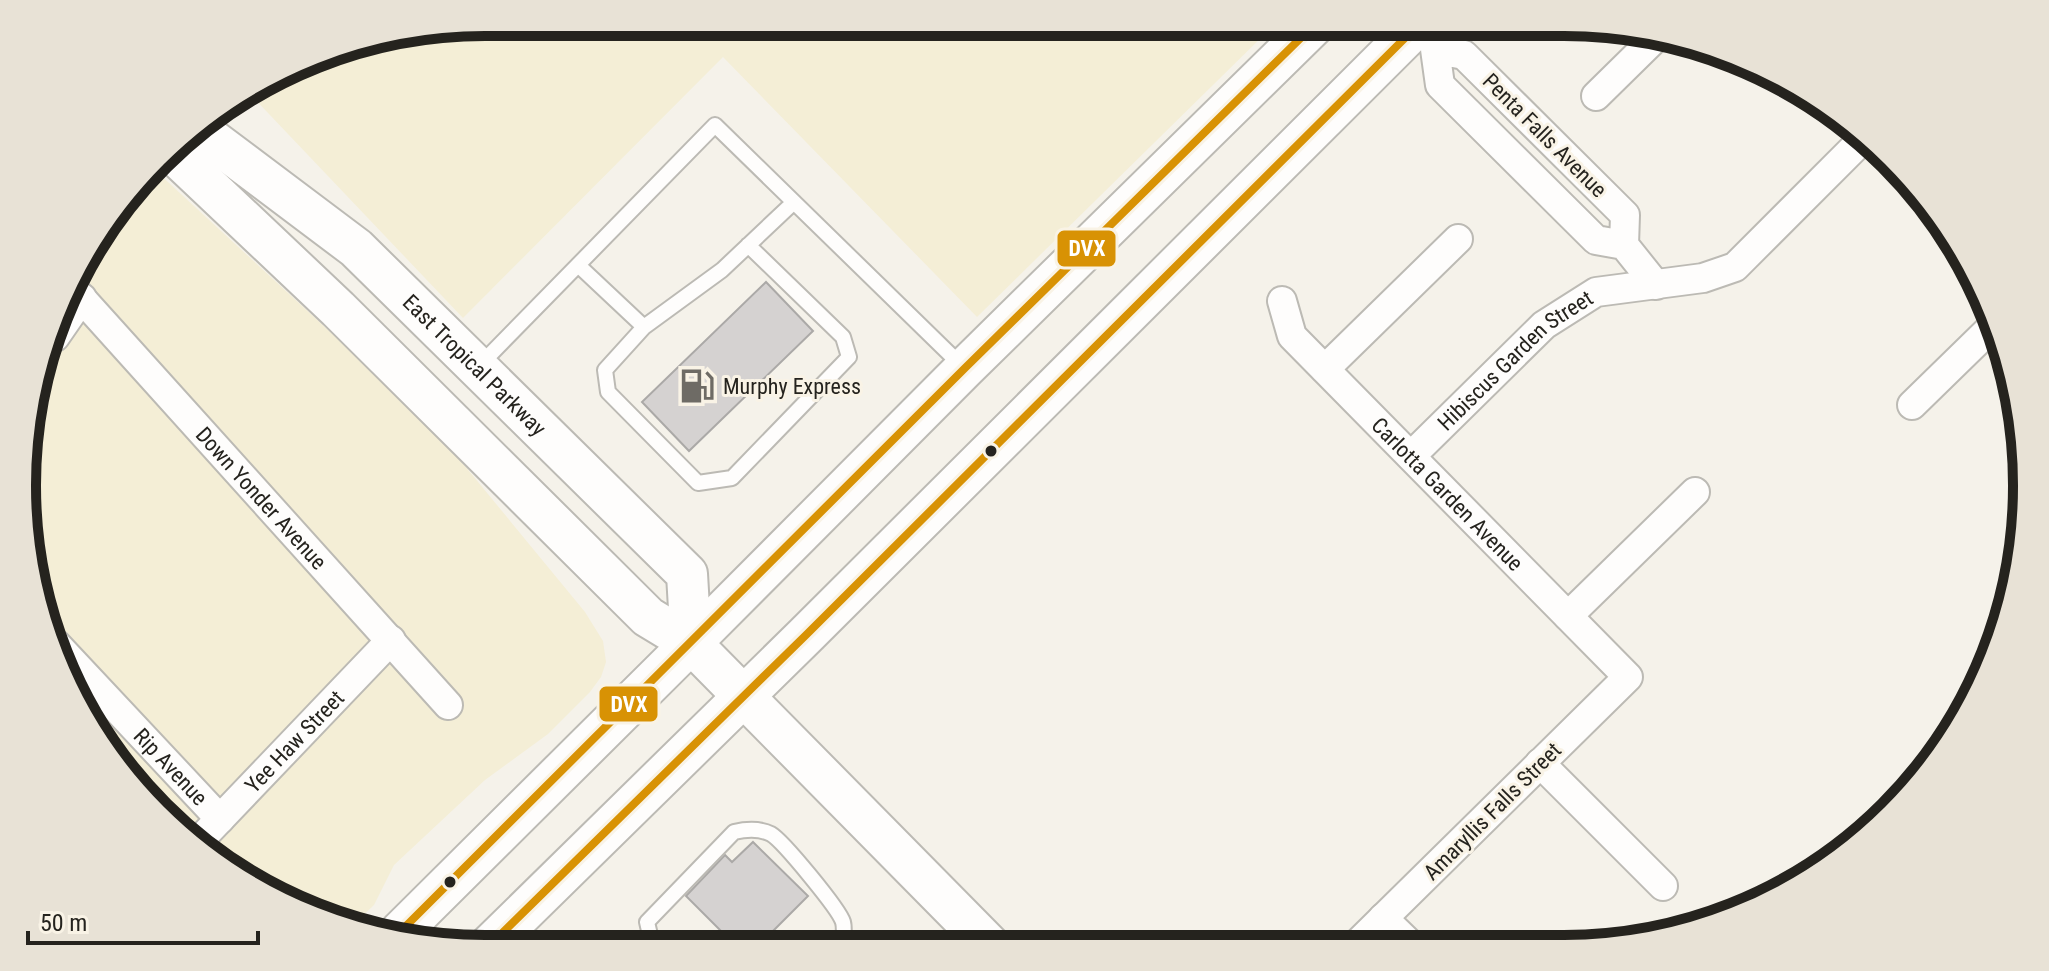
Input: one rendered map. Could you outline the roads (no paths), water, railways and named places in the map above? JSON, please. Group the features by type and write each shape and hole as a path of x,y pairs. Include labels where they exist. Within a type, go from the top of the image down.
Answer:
{"main road":[{"path":"405,927 1303,36"},
{"path":"500,935 1421,36"},
{"name":"East Tropical Parkway","path":"205,135 356,248 687,574 691,643"},
{"path":"178,158 338,309 648,617 691,643 979,935"}],"street":[{"name":"Penta Falls Avenue","path":"1424,36 1440,85 1596,240 1624,245"},
{"name":"Penta Falls Avenue","path":"1427,36 1464,55 1625,215 1624,245 1656,285"},
{"path":"1596,96 1648,45"},
{"name":"Hibiscus Garden Street","path":"1411,456 1544,325 1596,292 1703,278 1735,267 1857,145"},
{"path":"1325,369 1458,239"},
{"name":"Down Yonder Avenue","path":"79,295 448,705"},
{"name":"Carlotta Garden Avenue","path":"1282,301 1292,336 1628,677"},
{"path":"1912,405 1986,333"},
{"path":"1568,616 1695,492"},
{"name":"Yee Haw Street","path":"204,836 391,640"},
{"name":"Rip Avenue","path":"71,660 220,819"},
{"name":"Amaryllis Falls Street","path":"1366,935 1628,677"},
{"path":"1540,763 1663,886"},
{"path":"1383,918 1401,935"}],"lane":[{"path":"477,368 715,125 965,368"},
{"path":"748,245 843,337 849,357 732,478 698,483 608,392 605,370 644,327 722,270 748,245 794,202"},
{"path":"578,265 644,327"},
{"path":"650,935 647,922 734,832 752,828 771,834 782,842 831,903 843,923 843,935"}],"place":[{"name":"Murphy Express","path":"697,386"}]}
